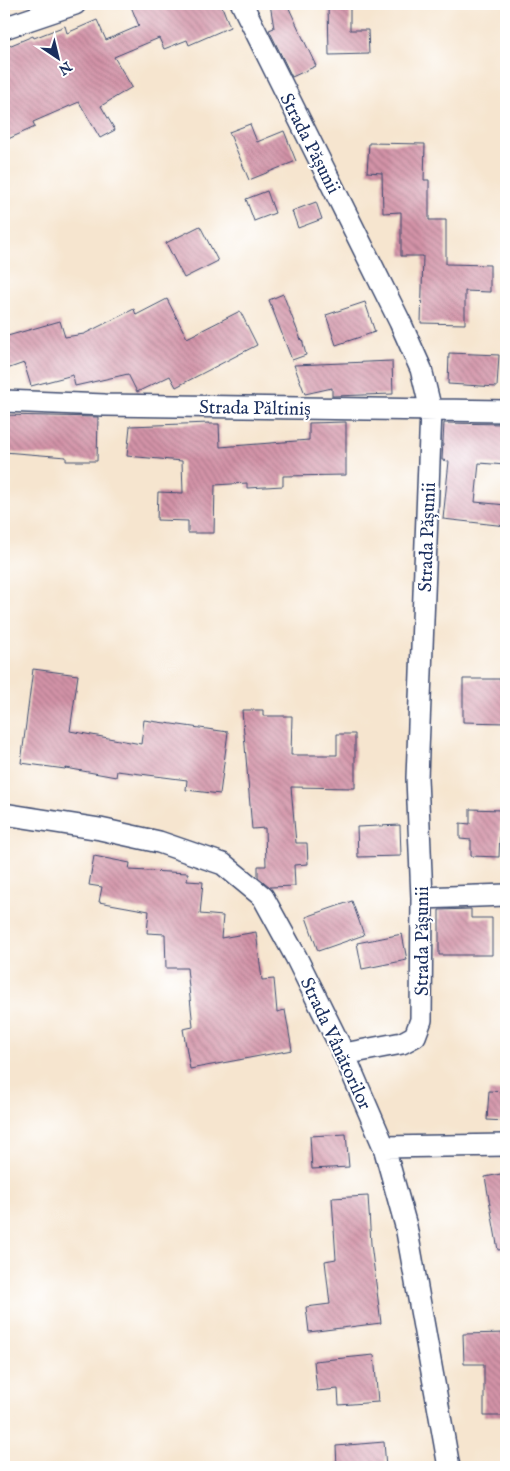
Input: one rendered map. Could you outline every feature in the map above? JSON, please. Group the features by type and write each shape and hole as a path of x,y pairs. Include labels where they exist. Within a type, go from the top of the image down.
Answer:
{"street":[{"path":"4,28 75,4"},
{"name":"Strada Pășunii","path":"242,4 400,322 421,369 431,410 417,778 422,898 421,1020 415,1036 402,1043 344,1054"},
{"name":"Strada Păltiniș","path":"4,401 105,405 506,411"},
{"name":"Strada Vânătorilor","path":"4,814 100,829 159,842 223,864 263,897 296,956 344,1054 384,1148 406,1226 449,1467"},
{"path":"422,898 506,895"},
{"path":"384,1148 506,1145"}],"building":[{"path":"130,4 221,4 230,27 189,45 187,40 164,49 159,38 114,57 132,87 101,106 115,130 100,138 79,102 33,122 35,127 8,139 4,130 4,48 65,26 67,33 97,20 106,40 139,26"},
{"path":"270,4 287,4 316,66 292,77 269,30 274,28"},
{"path":"328,4 350,4 350,30 368,30 369,54 329,55"},
{"path":"250,124 257,142 284,131 296,161 249,180 229,132"},
{"path":"369,143 425,144 424,180 429,180 429,220 446,220 446,264 490,265 490,292 465,291 465,324 421,323 423,256 401,256 401,212 383,213 382,173 367,172"},
{"path":"267,191 275,213 254,221 246,199"},
{"path":"316,202 322,219 298,228 292,211"},
{"path":"200,226 218,261 184,278 166,243"},
{"path":"283,294 302,339 306,355 292,360 269,300"},
{"path":"167,299 187,338 240,311 257,345 176,387 170,376 137,392 128,374 75,386 73,375 31,386 24,363 4,370 4,337 60,321 65,337 84,334 134,309 136,315"},
{"path":"365,302 375,332 336,345 326,315"},
{"path":"449,353 499,355 497,387 448,384"},
{"path":"392,361 393,394 332,396 332,388 305,394 294,365"},
{"path":"4,415 98,417 97,461 66,461 66,457 4,452"},
{"path":"346,422 346,475 283,476 283,486 247,488 247,483 215,485 214,533 188,533 188,521 157,520 158,492 183,493 182,461 127,456 130,426 219,424 220,447 309,440 309,423"},
{"path":"444,423 506,424 506,465 479,463 475,502 506,505 506,526 443,519 449,461 442,460"},
{"path":"33,669 78,675 70,731 141,744 144,720 228,732 220,794 186,790 187,780 117,771 116,777 66,768 21,763"},
{"path":"463,679 506,679 506,723 463,722"},
{"path":"242,710 263,710 263,716 292,716 291,755 337,755 337,734 355,734 355,788 291,787 296,843 307,843 308,864 294,865 295,886 270,887 258,877 258,866 266,866 265,828 252,829"},
{"path":"470,809 501,810 499,857 471,856 471,840 460,839 460,823 470,824"},
{"path":"400,825 401,856 358,857 357,827"},
{"path":"94,856 130,863 129,870 188,873 187,881 203,882 200,914 223,916 221,938 256,932 262,980 274,979 277,1012 285,1010 292,1050 190,1069 183,1029 193,1027 187,968 166,968 165,934 147,933 149,911 99,902 102,887 89,885"},
{"path":"352,901 364,935 318,951 306,917"},
{"path":"471,909 471,918 492,918 492,955 439,955 439,910"},
{"path":"402,934 407,960 362,969 357,943"},
{"path":"489,1091 506,1092 505,1121 487,1120"},
{"path":"346,1134 349,1167 312,1169 310,1136"},
{"path":"506,1173 506,1249 498,1250 485,1177"},
{"path":"368,1196 371,1244 381,1323 309,1332 306,1307 330,1304 325,1261 336,1259 332,1198"},
{"path":"506,1333 506,1416 484,1416 484,1364 464,1364 463,1334"},
{"path":"374,1355 378,1402 339,1405 338,1389 317,1391 314,1361"},
{"path":"384,1442 386,1467 337,1467 336,1446"}]}
